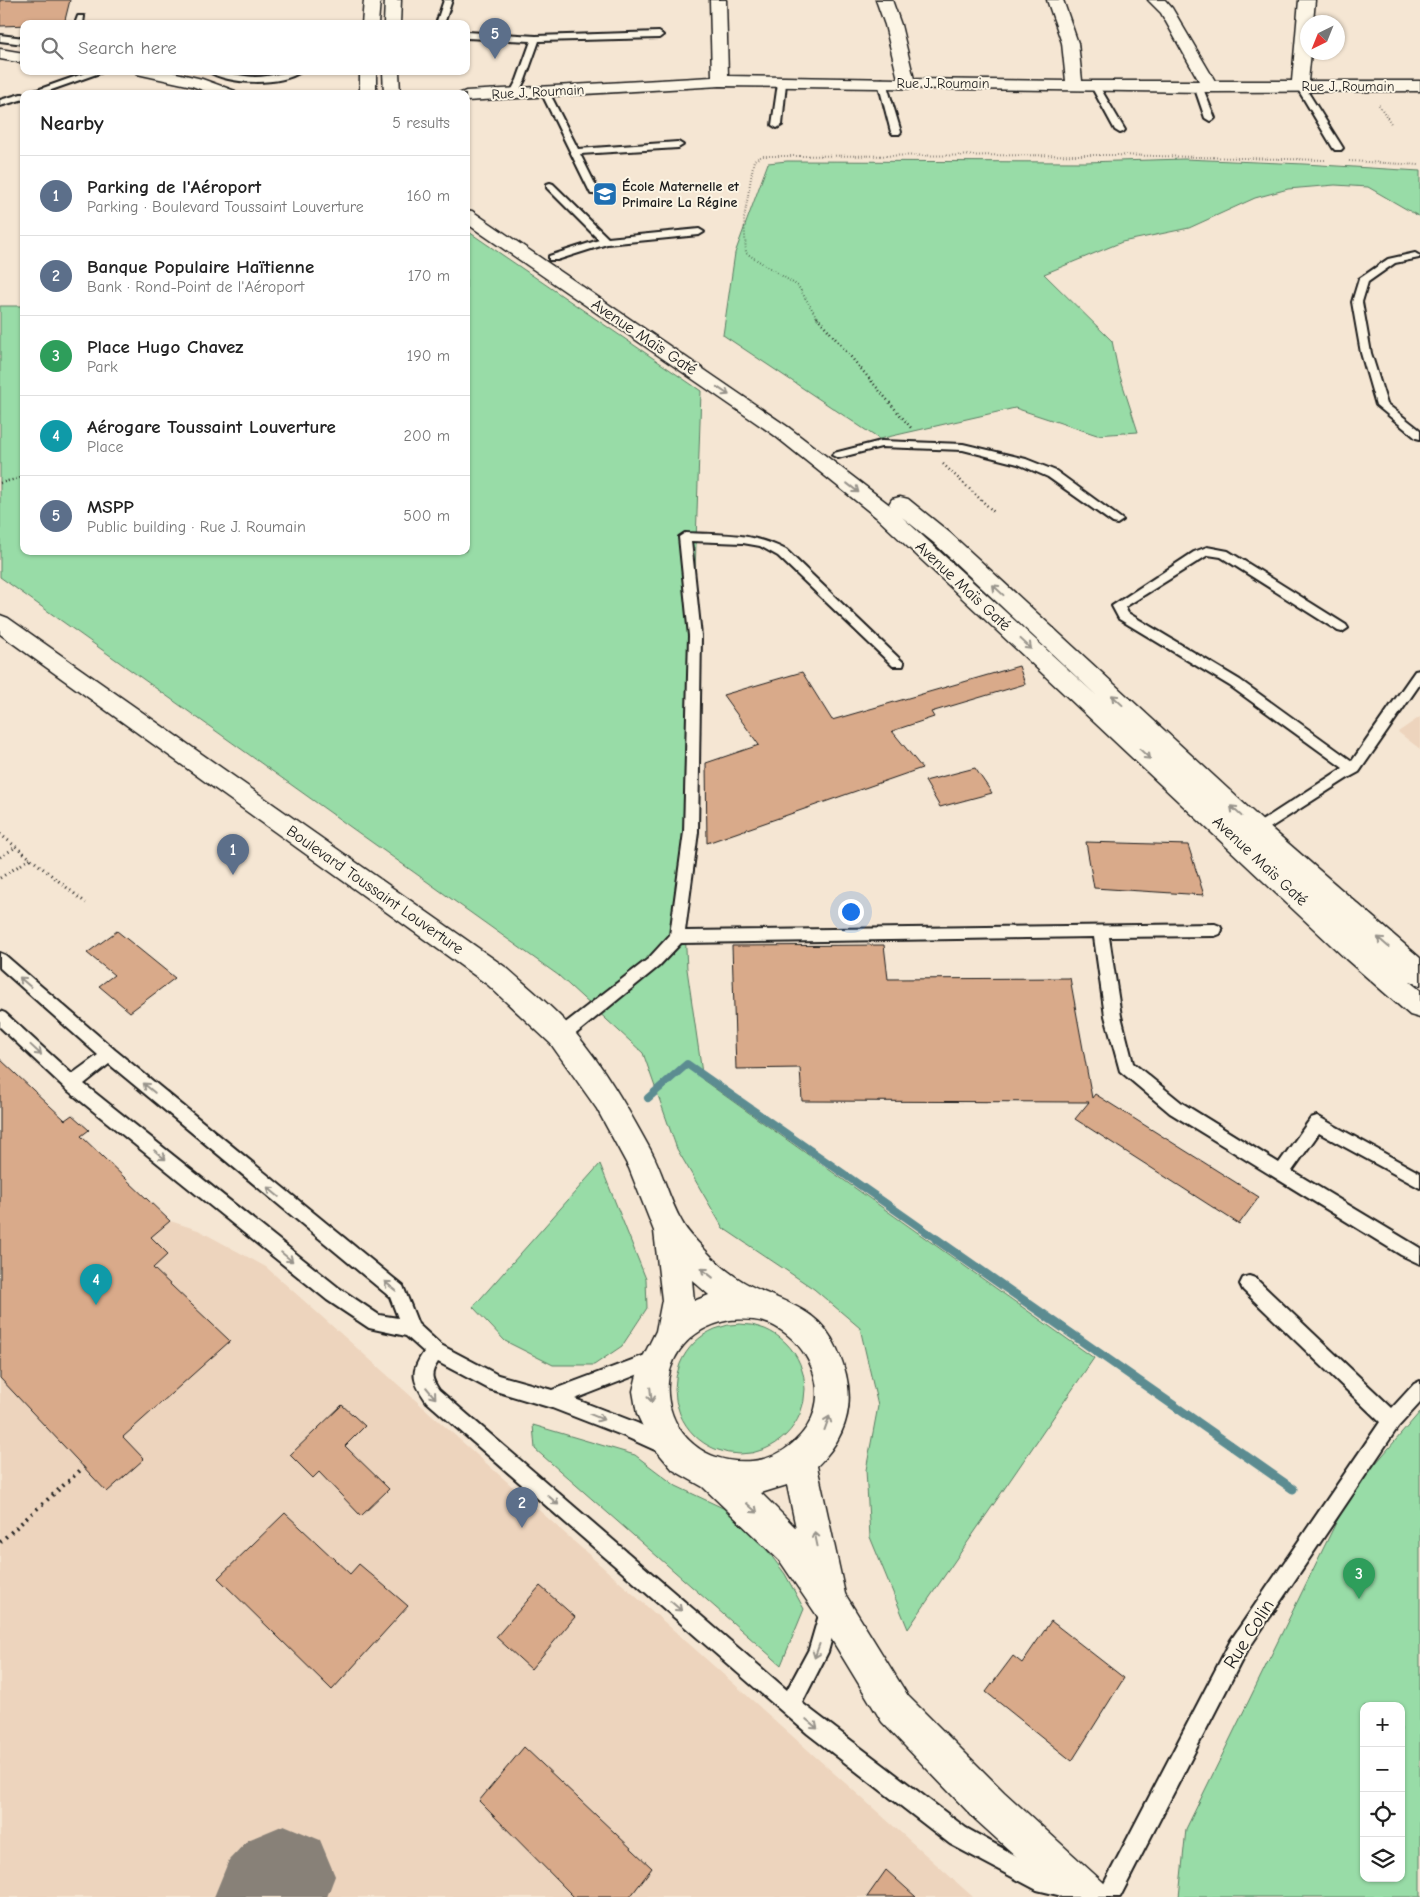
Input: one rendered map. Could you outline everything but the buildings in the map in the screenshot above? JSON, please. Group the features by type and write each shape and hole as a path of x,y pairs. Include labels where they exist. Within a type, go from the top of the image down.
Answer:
{"main road":[{"path":"370,20 372,0"},
{"path":"392,20 393,0"},
{"path":"718,0 720,81"},
{"path":"884,0 893,25 907,82"},
{"path":"1055,0 1070,43 1074,84"},
{"path":"1156,0 1167,11 1204,86"},
{"path":"1300,86 1307,0"},
{"path":"0,54 20,57"},
{"path":"162,75 196,82 217,90"},
{"path":"368,75 368,90"},
{"path":"391,75 392,90"},
{"name":"Rue J. Roumain","path":"470,96 720,81 1074,84 1096,86 1420,86"},
{"name":"Avenue Maïs Gaté","path":"470,202 742,384 815,436 942,538 1248,837 1356,951 1420,1007"},
{"name":"Avenue Maïs Gaté","path":"470,218 781,431 884,512 1248,837 1420,974"},
{"name":"Boulevard Toussaint Louverture","path":"0,623 498,977 561,1036 607,1100 638,1155 670,1231 698,1266 731,1292 764,1307"},
{"name":"Boulevard Toussaint Louverture","path":"664,1347 678,1300 670,1231"},
{"path":"730,1305 764,1307 794,1321 818,1343 831,1373 833,1406 822,1437 799,1462 774,1475 745,1480 716,1476 693,1466 674,1450 656,1422 650,1390 664,1347 698,1314 730,1305"},
{"path":"799,1462 830,1604"},
{"path":"716,1476 758,1514 792,1549 830,1604 895,1709 990,1806 1093,1895"}],"lane":[{"path":"441,20 448,0"},
{"path":"470,35 536,38 659,35"},
{"path":"0,38 20,40"},
{"path":"514,93 521,80 536,38"},
{"path":"42,90 89,75"},
{"path":"225,75 261,81 283,75"},
{"path":"882,82 896,132"},
{"path":"777,126 782,83"},
{"path":"1096,86 1120,130"},
{"path":"1204,86 1210,118"},
{"path":"1300,86 1338,148"},
{"path":"545,92 594,192"},
{"path":"0,104 20,97"},
{"path":"575,152 678,146"},
{"path":"550,186 606,241"},
{"path":"553,258 606,241 699,232"},
{"path":"1415,256 1392,261 1363,281 1356,302 1366,353 1382,405 1420,436"},
{"path":"838,454 881,444 925,444 963,447 1022,461 1052,474 1116,520"},
{"path":"561,1036 653,963 676,937 691,832 696,636 685,537 743,539 763,543 782,553 898,663"},
{"path":"1342,628 1224,554 1208,552 1198,555 1118,606 1124,616 1235,683 1354,769"},
{"path":"1248,837 1343,774 1354,769 1420,674"},
{"path":"676,937 1215,930"},
{"path":"1100,931 1114,1016 1126,1066 1176,1108 1420,1256"},
{"path":"0,959 109,1055 397,1292 411,1329 435,1351 495,1383 552,1398 674,1450"},
{"path":"0,1017 72,1084 333,1294 376,1322 411,1329"},
{"path":"72,1084 109,1055"},
{"path":"1281,1173 1317,1123 1420,1181"},
{"path":"1249,1284 1392,1420"},
{"path":"552,1398 664,1347"},
{"path":"435,1351 422,1374 423,1382 433,1396 815,1727 958,1836 1037,1879 1093,1895"},
{"name":"Rue Colin","path":"1093,1895 1238,1647 1392,1420 1420,1390"},
{"path":"790,1705 818,1652 830,1604"}],"path":[{"path":"995,513 936,458 866,373 819,320 798,286 746,253 744,219 754,160 763,156 1175,155 1334,161"},
{"path":"1343,161 1420,165"},
{"path":"0,483 20,478"},
{"path":"1,835 86,902"},
{"path":"0,858 16,846"},
{"path":"0,878 30,858"},
{"path":"0,1542 84,1467"}],"shaded area":[{"path":"1420,717 1420,749 1398,732"},
{"path":"0,1059 65,1120 72,1115 89,1130 82,1137 123,1175 109,1187 142,1195 170,1221 198,1230 266,1267 973,1897 0,1897"}],"green space":[{"path":"1184,159 1420,171 1420,217 1368,187 1335,185 1288,189 1255,198 1189,228 1122,242 1044,274 1112,341 1118,370 1138,432 1097,435 1015,408 879,439 723,335 735,253 768,163 787,161 1085,162"},
{"path":"470,233 701,391 684,909 687,969 703,1080 1094,1358 908,1629 870,1537 866,1470 878,1406 860,1328 814,1289 723,1228 677,1149 643,1053 558,975 0,577 0,306 20,306 20,555 470,555"},
{"path":"600,1164 646,1279 647,1308 622,1346 594,1365 553,1365 505,1341 473,1307"},
{"path":"740,1324 753,1325 765,1329 786,1343 800,1364 804,1376 804,1402 800,1414 786,1435 765,1449 753,1453 740,1454 727,1453 715,1449 694,1435 680,1414 676,1402 675,1389 676,1376 680,1364 694,1343 715,1329 727,1325"},
{"path":"1420,1412 1420,1897 1179,1897 1186,1829 1351,1492"},
{"path":"533,1425 635,1455 676,1486 725,1509 752,1530 785,1574 804,1609 781,1665 535,1449"}],"waterway":[{"path":"648,1098 687,1064 938,1240"},
{"path":"936,1239 1293,1489"}],"taxiway":[{"path":"266,1897 284,1876"}],"place":[{"name":"MSPP","path":"495,59"},
{"name":"École Maternelle et Primaire La Régine","path":"605,194"},
{"name":"Parking de l'Aéroport","path":"233,875"},
{"name":"Aérogare Toussaint Louverture","path":"96,1305"},
{"name":"Banque Populaire Haïtienne","path":"522,1528"},
{"name":"Place Hugo Chavez","path":"1359,1599"}]}
